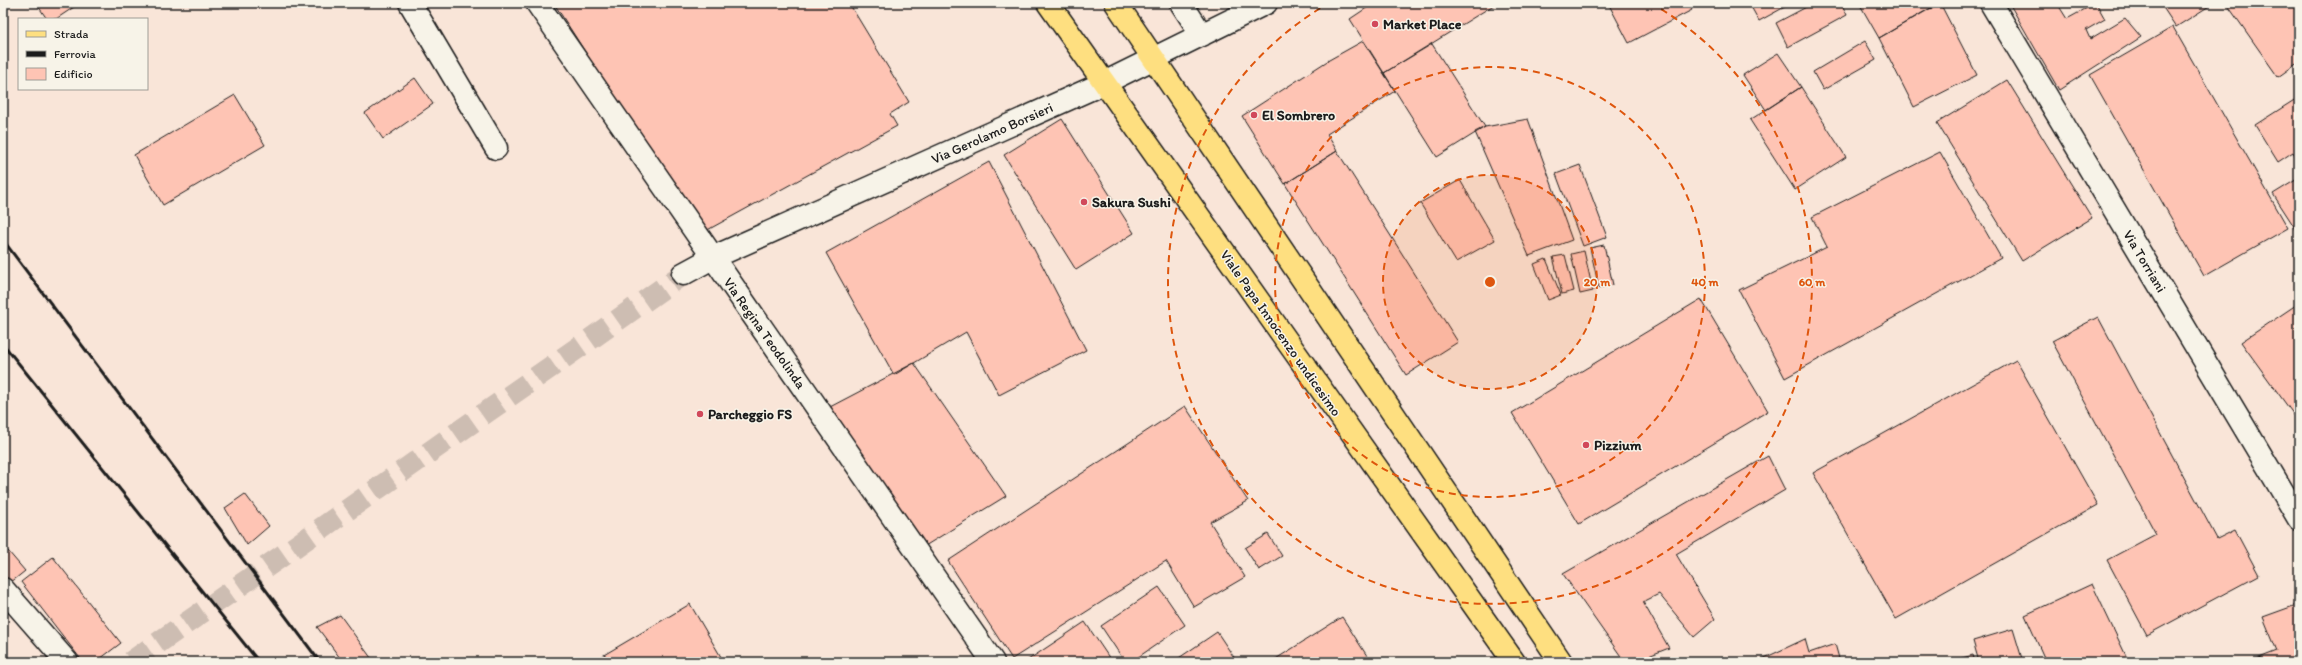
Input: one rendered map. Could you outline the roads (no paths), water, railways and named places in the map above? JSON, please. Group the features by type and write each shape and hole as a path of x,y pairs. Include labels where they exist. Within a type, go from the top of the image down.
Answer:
{"main road":[{"name":"Viale Papa Innocenzo undicesimo","path":"1048,3 1514,662"},
{"path":"1116,3 1561,662"}],"street":[{"path":"410,3 496,148"},
{"name":"Via Regina Teodolinda","path":"537,3 993,662"},
{"path":"1181,3 1202,35"},
{"name":"Via Gerolamo Borsieri","path":"683,274 714,257 1104,83 1266,3"},
{"name":"Via Torriani","path":"1991,3 2299,518"},
{"path":"3,589 67,662"}],"tunnel":[{"path":"131,662 683,274"}],"railway":[{"path":"3,240 320,662"},
{"path":"3,344 259,662"}],"place":[{"name":"Market Place","path":"1375,24"},
{"name":"El Sombrero","path":"1254,115"},
{"name":"Sakura Sushi","path":"1084,202"},
{"name":"Parcheggio FS","path":"700,414"},
{"name":"Pizzium","path":"1586,445"}]}
